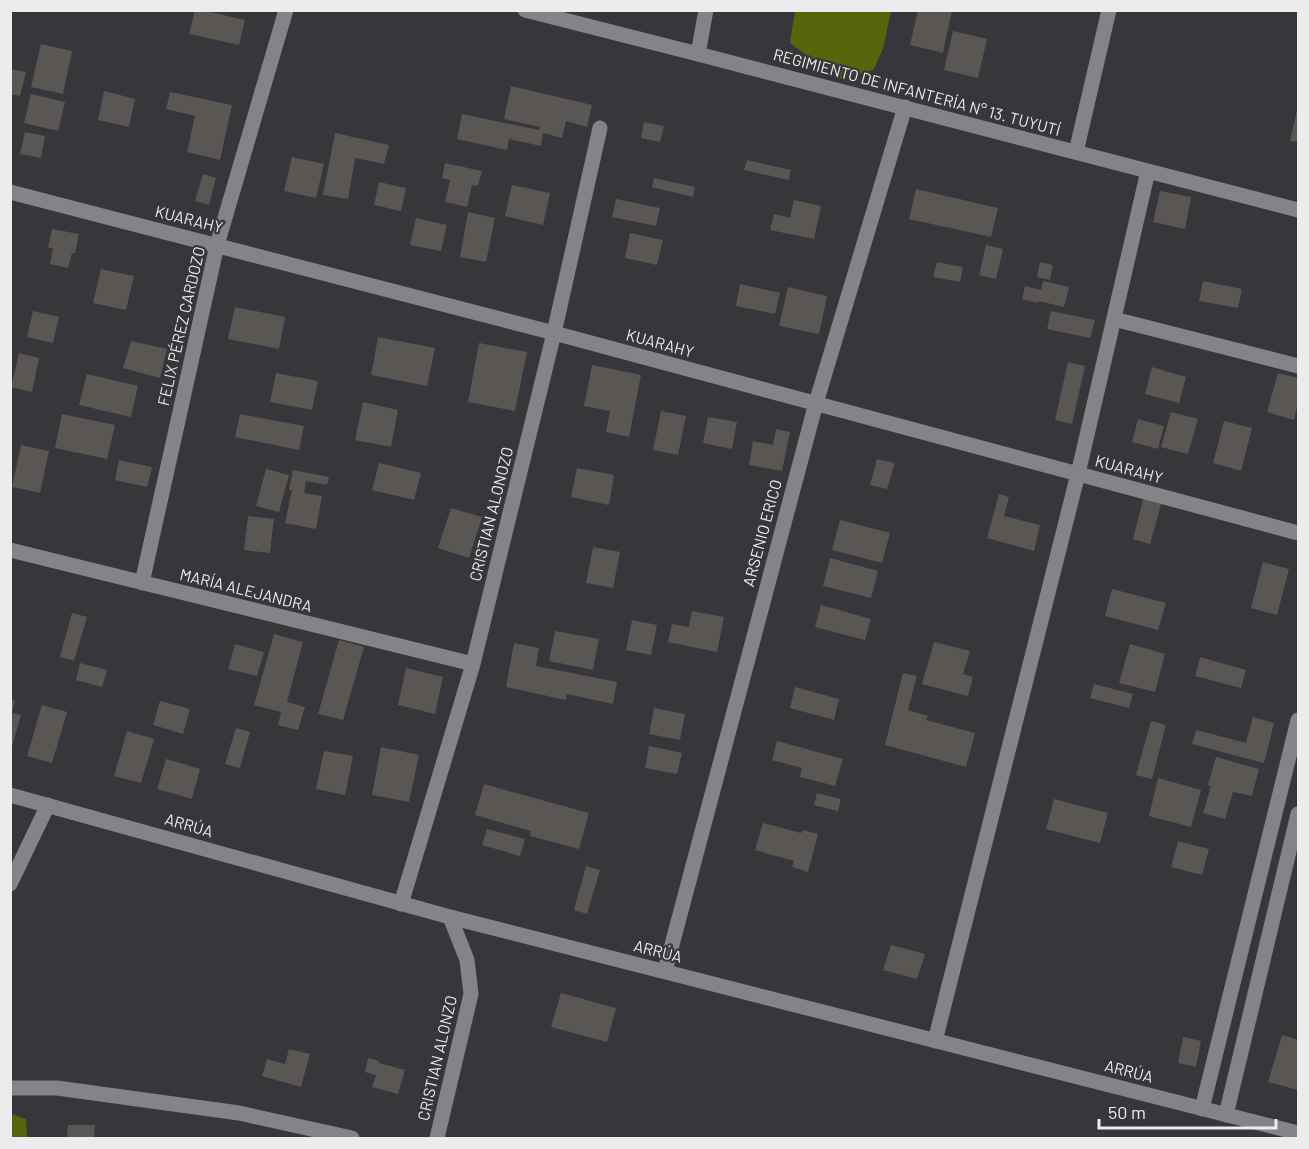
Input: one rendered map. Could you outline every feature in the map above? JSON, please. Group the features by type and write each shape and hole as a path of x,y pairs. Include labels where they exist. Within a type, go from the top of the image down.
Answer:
{"street":[{"name":"FELIX PÉREZ CARDOZO","path":"142,583 217,245 286,10"},
{"name":"REGIMIENTO DE INFANTERÍA N° 13. TUYUTÍ","path":"525,10 1299,210"},
{"path":"698,54 706,10"},
{"path":"1076,152 1109,10"},
{"name":"ARSENIO ERICO","path":"664,971 816,403 905,107"},
{"name":"CRISTIAN ALONOZO","path":"402,904 473,663 554,333 600,128"},
{"path":"935,1041 1078,474 1148,171"},
{"name":"KUARAHY","path":"10,192 554,333 1299,533"},
{"path":"1114,320 1299,366"},
{"name":"MARÍA ALEJANDRA","path":"10,550 473,663"},
{"path":"1202,1109 1299,720"},
{"name":"ARRÚA","path":"10,795 450,917 1299,1133"},
{"path":"10,884 48,805"},
{"path":"1226,1115 1299,814"},
{"name":"CRISTIAN ALONZO","path":"437,1138 471,994 467,960 450,917"},
{"path":"10,1088 57,1088 239,1113 352,1138"}],"green space":[{"path":"795,11 891,11 883,49 873,70 839,79 790,43"},
{"path":"11,1114 26,1119 27,1138 11,1138"}],"building":[{"path":"195,10 245,20 239,45 189,34"},
{"path":"918,10 952,10 943,53 910,45"},
{"path":"953,31 987,39 978,78 944,70"},
{"path":"41,44 72,51 63,94 31,87"},
{"path":"10,69 26,72 20,96 10,94"},
{"path":"511,86 592,105 587,127 566,121 562,138 543,133 541,146 509,139 507,150 457,139 462,114 539,130 540,127 504,119"},
{"path":"104,91 135,99 129,127 98,120"},
{"path":"170,92 232,105 220,160 187,152 195,116 166,109"},
{"path":"31,94 65,102 58,131 24,123"},
{"path":"1298,106 1298,142 1290,141"},
{"path":"644,122 664,126 660,142 641,138"},
{"path":"25,132 45,136 41,158 20,154"},
{"path":"335,133 389,145 384,164 355,158 348,199 323,195"},
{"path":"292,157 324,164 316,198 284,191"},
{"path":"747,160 791,170 789,180 744,170"},
{"path":"445,163 482,171 478,186 472,185 467,207 445,202 450,180 442,178"},
{"path":"203,174 216,178 209,205 195,201"},
{"path":"654,178 695,187 693,197 652,187"},
{"path":"379,182 406,188 401,211 374,205"},
{"path":"512,185 550,193 543,225 505,216"},
{"path":"916,189 998,208 991,237 909,219"},
{"path":"1160,191 1191,197 1185,229 1153,222"},
{"path":"616,199 660,208 656,226 612,217"},
{"path":"794,200 821,206 814,239 770,230 774,214 790,218"},
{"path":"468,212 495,218 486,262 460,257"},
{"path":"416,218 447,225 441,251 410,245"},
{"path":"52,229 79,234 75,253 72,253 68,268 50,264 53,249 48,247"},
{"path":"630,233 663,240 657,265 625,258"},
{"path":"986,245 1003,249 996,279 979,275"},
{"path":"937,262 963,267 960,282 933,277"},
{"path":"1040,262 1053,265 1050,280 1037,277"},
{"path":"101,269 134,276 126,310 93,303"},
{"path":"1043,281 1069,287 1064,307 1022,299 1025,286 1041,290"},
{"path":"1203,281 1242,289 1238,308 1199,301"},
{"path":"740,284 780,293 775,314 736,306"},
{"path":"788,287 827,296 819,334 779,326"},
{"path":"235,307 285,317 279,349 228,339"},
{"path":"33,311 59,317 53,343 27,337"},
{"path":"1051,311 1095,320 1090,338 1047,329"},
{"path":"378,337 435,348 427,386 371,375"},
{"path":"131,341 167,349 160,378 123,368"},
{"path":"479,343 527,352 515,411 468,402"},
{"path":"19,353 39,358 32,392 11,387"},
{"path":"1068,362 1085,366 1072,424 1055,420"},
{"path":"592,365 641,375 629,437 606,432 610,411 584,406"},
{"path":"1152,367 1186,377 1179,403 1145,394"},
{"path":"276,373 318,381 312,410 270,402"},
{"path":"1278,373 1298,378 1298,403 1294,420 1267,412"},
{"path":"87,374 138,386 131,417 79,405"},
{"path":"363,402 398,410 391,447 355,440"},
{"path":"661,411 686,416 678,455 653,450"},
{"path":"1171,412 1198,419 1188,454 1161,447"},
{"path":"62,414 115,425 107,459 55,448"},
{"path":"240,414 304,426 299,450 235,437"},
{"path":"708,417 737,422 732,449 703,443"},
{"path":"1138,419 1164,426 1158,449 1132,442"},
{"path":"1224,421 1252,428 1241,471 1213,463"},
{"path":"776,429 790,432 782,471 749,465 753,441 773,445"},
{"path":"21,445 49,451 40,493 12,487"},
{"path":"877,459 895,463 887,489 870,485"},
{"path":"119,460 152,467 147,487 115,480"},
{"path":"379,463 421,473 414,500 372,490"},
{"path":"577,468 614,475 609,505 571,497"},
{"path":"266,469 289,475 279,512 256,506"},
{"path":"293,470 329,477 327,485 306,481 304,493 322,496 316,529 285,523 292,490 289,490"},
{"path":"999,494 1009,497 1004,516 1040,525 1034,551 987,538"},
{"path":"1144,496 1162,501 1150,544 1133,539"},
{"path":"451,508 482,517 469,558 438,548"},
{"path":"248,516 274,519 270,553 244,550"},
{"path":"840,520 890,533 882,563 832,550"},
{"path":"593,547 620,552 613,588 586,583"},
{"path":"830,558 878,571 871,598 823,586"},
{"path":"1263,562 1289,569 1277,615 1251,608"},
{"path":"1112,589 1166,603 1158,630 1105,616"},
{"path":"821,605 871,619 865,640 815,627"},
{"path":"692,611 724,617 717,652 668,642 672,624 689,627"},
{"path":"72,613 87,617 74,661 60,657"},
{"path":"632,620 657,625 651,655 626,650"},
{"path":"555,631 599,639 593,670 549,661"},
{"path":"274,634 303,642 287,702 305,707 298,730 278,725 281,712 254,705"},
{"path":"339,640 364,647 343,720 318,714"},
{"path":"934,642 970,651 963,674 973,677 968,696 922,684"},
{"path":"514,643 539,648 536,666 617,682 613,704 567,694 566,700 506,687"},
{"path":"235,644 264,652 257,676 228,669"},
{"path":"1130,644 1165,654 1155,692 1119,683"},
{"path":"1200,657 1246,670 1241,688 1195,676"},
{"path":"80,663 107,670 102,687 76,680"},
{"path":"406,668 443,677 435,714 398,705"},
{"path":"903,673 917,676 908,710 928,716 926,720 975,733 966,767 885,745"},
{"path":"1094,684 1133,694 1129,708 1090,698"},
{"path":"795,687 839,699 834,720 790,708"},
{"path":"10,699 15,701 12,713 21,715 11,750"},
{"path":"160,701 190,709 183,734 153,725"},
{"path":"42,705 67,712 52,763 27,756"},
{"path":"654,708 685,714 680,740 649,734"},
{"path":"1253,717 1274,723 1264,763 1192,744 1196,730 1246,743"},
{"path":"1151,721 1166,725 1152,779 1136,775"},
{"path":"236,728 250,732 240,768 225,764"},
{"path":"127,731 154,739 141,783 114,776"},
{"path":"777,741 843,759 835,786 800,777 802,768 772,760"},
{"path":"649,746 682,753 677,774 645,768"},
{"path":"381,747 419,755 409,802 372,795"},
{"path":"324,751 353,756 345,795 316,789"},
{"path":"1216,757 1259,769 1252,796 1233,792 1225,819 1203,813"},
{"path":"166,759 200,769 192,799 157,789"},
{"path":"1158,778 1201,790 1191,827 1149,816"},
{"path":"484,784 589,813 579,849 530,836 531,831 475,815"},
{"path":"817,793 841,799 838,811 814,805"},
{"path":"1054,799 1108,813 1100,843 1046,829"},
{"path":"763,823 801,833 803,830 818,834 808,872 792,867 794,861 755,850"},
{"path":"487,829 525,839 520,856 482,845"},
{"path":"1178,841 1209,849 1202,875 1171,867"},
{"path":"586,866 600,870 587,914 574,910"},
{"path":"891,945 925,954 917,979 883,970"},
{"path":"561,993 616,1008 607,1042 551,1027"},
{"path":"1282,1035 1298,1040 1298,1090 1268,1082"},
{"path":"1183,1037 1201,1041 1196,1067 1178,1063"},
{"path":"289,1049 310,1054 301,1087 262,1076 267,1059 285,1064"},
{"path":"368,1058 405,1070 398,1094 372,1087 376,1075 365,1072"},
{"path":"68,1125 95,1125 94,1138 67,1138"}]}
